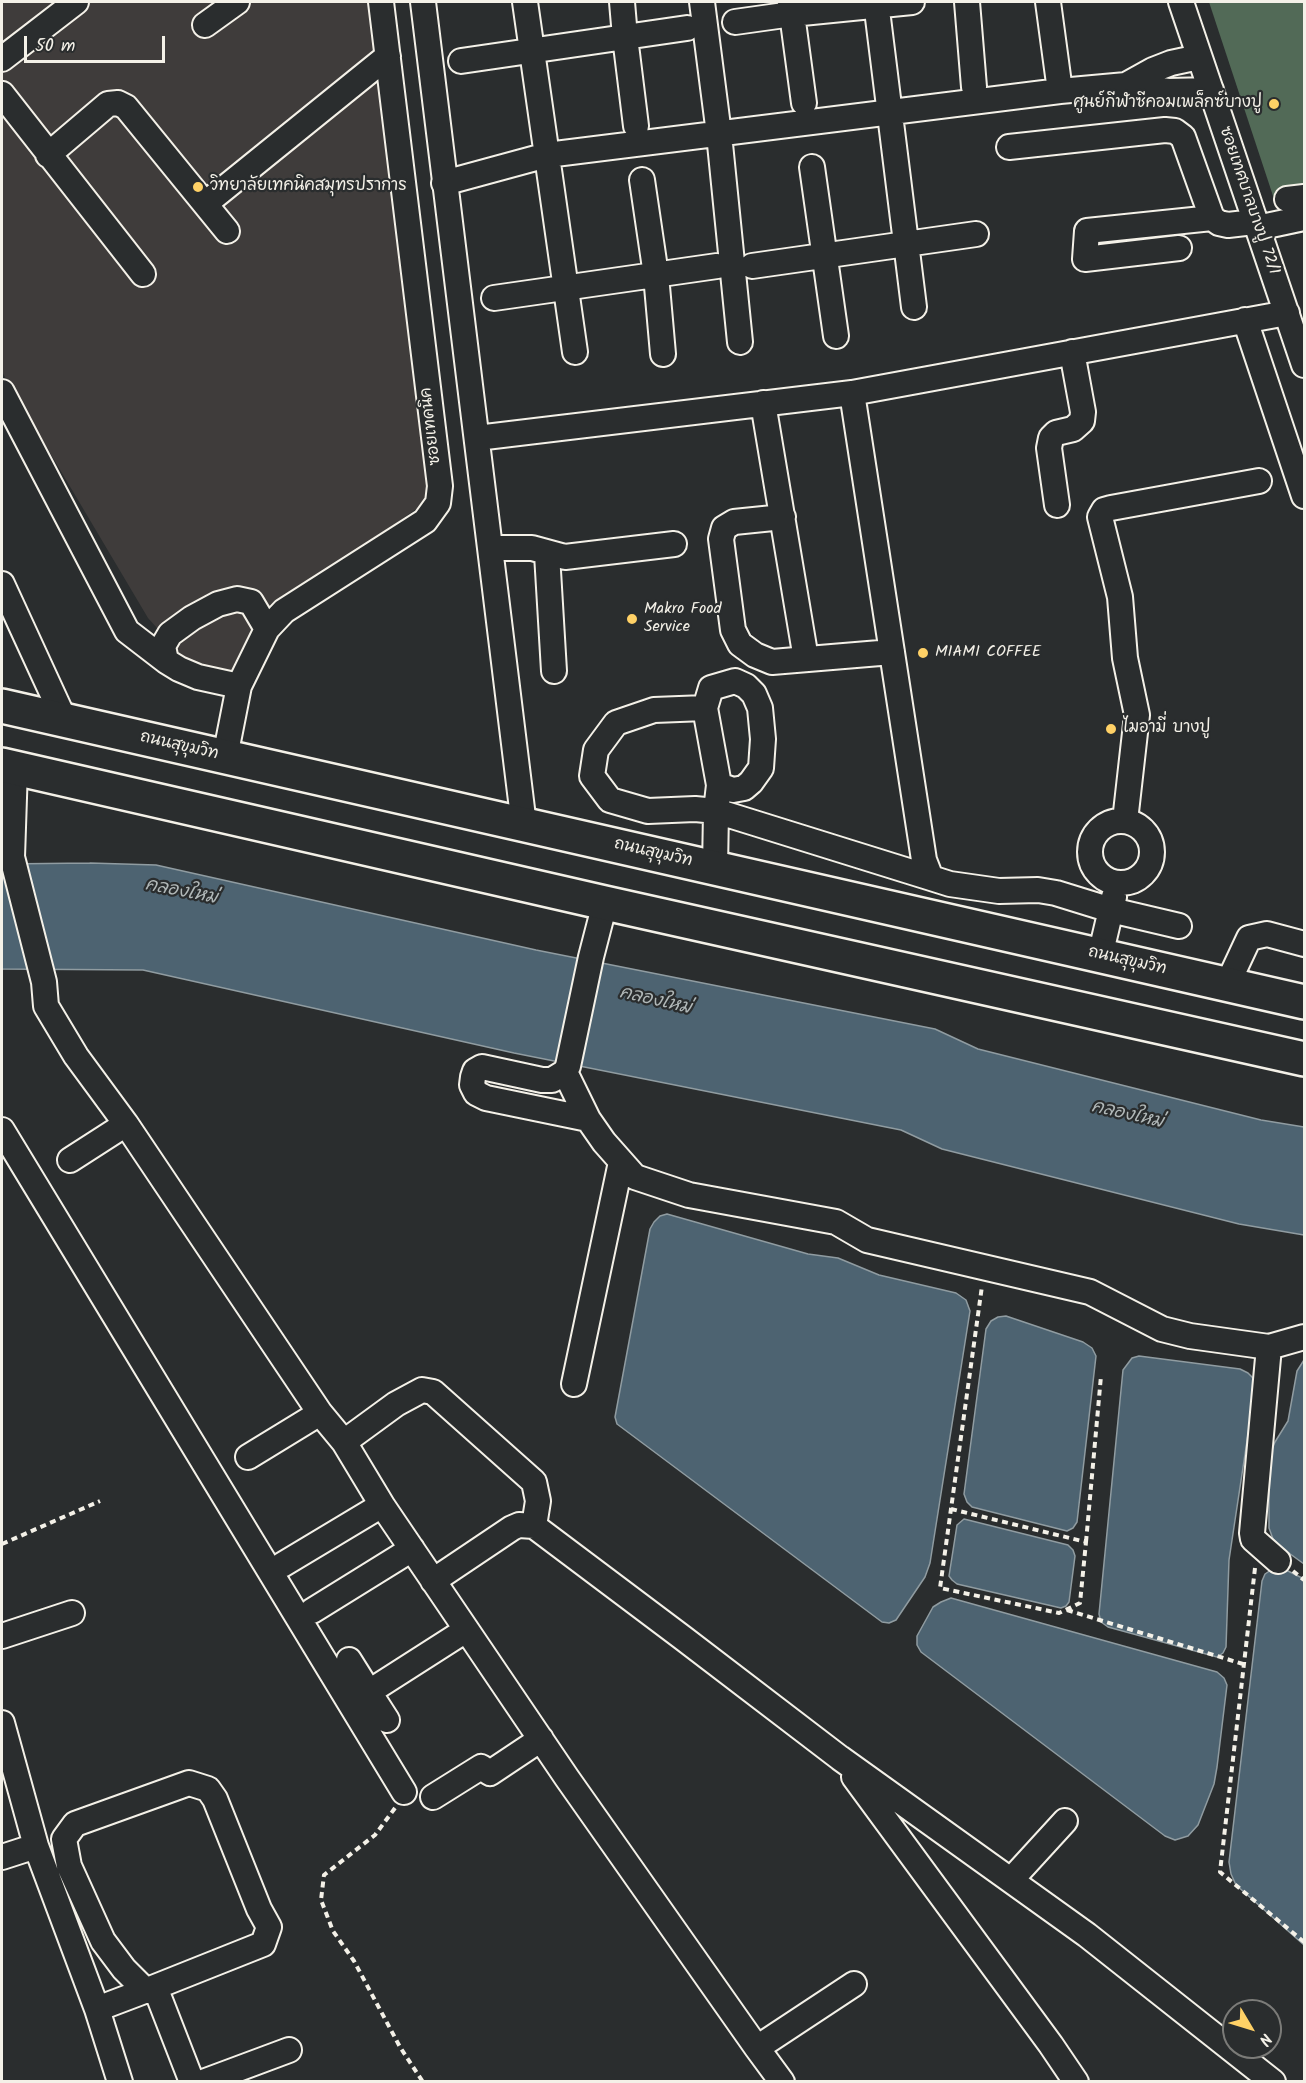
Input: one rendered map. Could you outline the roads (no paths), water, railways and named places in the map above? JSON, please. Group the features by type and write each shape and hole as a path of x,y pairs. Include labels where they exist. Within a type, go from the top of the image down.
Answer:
{"highway":[{"name":"ถนนสุขุมวิท","path":"2,706 1305,1002"},
{"path":"8,767 1305,1059"}],"street":[{"path":"2,59 76,2"},
{"path":"205,25 237,2"},
{"name":"ซอยเทคนิค","path":"225,757 239,686 267,629 284,611 425,521 438,503 440,486 381,2"},
{"path":"423,2 524,825"},
{"path":"525,2 575,352"},
{"path":"622,2 636,126"},
{"path":"702,2 719,134 740,342"},
{"path":"735,22 791,8 912,2"},
{"path":"967,2 974,87"},
{"path":"1048,2 1060,91"},
{"name":"ซอยเทศบาลบางปู 72/1","path":"1181,2 1305,365"},
{"path":"876,4 914,307"},
{"path":"791,8 804,103"},
{"path":"461,61 687,28"},
{"path":"205,204 388,56"},
{"path":"1126,85 1171,63 1200,57"},
{"path":"444,183 548,155 1060,91 1126,85 1168,91 1211,90"},
{"path":"2,94 143,274"},
{"path":"48,155 108,104 118,103 126,107 227,231"},
{"path":"1009,147 1165,130 1175,131 1184,136 1212,218 1219,223 1256,225 1305,218"},
{"path":"812,167 836,336"},
{"path":"642,180 656,275 663,354"},
{"path":"1203,193 1212,199 1222,200 1246,196"},
{"path":"1179,248 1085,259 1087,231 1212,218"},
{"path":"752,266 976,234"},
{"path":"494,298 717,266"},
{"path":"477,438 852,393 1287,312"},
{"path":"1245,320 1305,496"},
{"path":"1057,505 1049,448 1051,438 1056,433 1072,429 1082,421 1083,412 1072,352"},
{"path":"2,392 127,631 166,661 198,677 239,686"},
{"path":"852,393 924,860 932,878"},
{"path":"763,403 806,659"},
{"path":"1125,820 1137,715 1125,658 1120,597 1100,517 1104,510 1111,508 1259,481"},
{"path":"783,518 734,522 724,528 721,539 733,630 740,644 772,662 892,652"},
{"path":"491,548 532,548 547,554 565,557 674,544"},
{"path":"547,554 554,671"},
{"path":"2,584 65,721"},
{"path":"166,661 163,646 170,634 192,618 218,604 237,599 251,602 267,629"},
{"path":"716,869 718,785 705,708 711,688 735,681 746,686 754,694 760,708 761,768 752,782 744,788 733,790 718,785"},
{"path":"705,708 654,711 616,723 596,750 592,776 610,800 648,811 694,808 716,812 950,884 1056,893 1111,910 1179,926"},
{"path":"8,767 9,850 44,982 46,1006 76,1056 126,1124 320,1413 344,1442 382,1505 466,1630 782,2082"},
{"path":"1125,820 1140,827 1150,840 1152,856 1146,871 1133,881 1117,883 1102,877 1092,864 1090,848 1096,833 1109,823 1125,820"},
{"path":"1100,956 1117,883"},
{"path":"605,903 567,1069 588,1119 604,1142 635,1176 688,1196 836,1222 867,1240 1090,1292 1162,1329 1190,1336 1269,1347 1305,1337"},
{"path":"1227,985 1249,938 1267,934 1305,944"},
{"path":"567,1069 552,1080 542,1080 482,1067 475,1071 472,1085 476,1094 486,1098 588,1119"},
{"path":"70,1160 126,1124"},
{"path":"2,1130 404,1792"},
{"path":"574,1384 621,1162"},
{"path":"1269,1347 1252,1533 1257,1544 1278,1561"},
{"path":"344,1442 396,1404 422,1390 433,1392 534,1482 538,1501 534,1526"},
{"path":"248,1456 320,1413"},
{"path":"282,1565 382,1505"},
{"path":"433,1581 512,1528 519,1525 534,1526 840,1758 1087,1935 1273,2082"},
{"path":"312,1611 411,1549"},
{"path":"2,1636 72,1613"},
{"path":"369,1692 466,1630"},
{"path":"349,1660 387,1720"},
{"path":"2,1722 36,1846 97,2009 120,2082"},
{"path":"433,1797 481,1767 490,1773 541,1739"},
{"path":"840,1758 1052,2045 1076,2082"},
{"path":"97,2009 151,1989 263,1944 269,1927 259,1909 215,1799 208,1789 189,1783 75,1824 64,1839 69,1866 103,1941 124,1969 151,1989 192,2082"},
{"path":"1011,1880 1065,1821"},
{"path":"2,1857 36,1846"},
{"path":"757,2048 854,1984"},
{"path":"202,2082 289,2050"}],"water":[{"name":"คลองใหม่","path":"2,864 156,865 536,950 935,1029 978,1049 1261,1120 1304,1127 1304,1235 1239,1224 942,1149 901,1130 514,1053 143,970 2,969"},
{"path":"667,1214 808,1254 838,1258 879,1275 956,1293 966,1300 970,1311 930,1563 925,1577 896,1620 889,1623 882,1622 617,1424 615,1417 650,1229 660,1216"},
{"path":"1006,1316 1083,1342 1092,1348 1096,1356 1077,1522 1067,1531 972,1507 964,1494 986,1329 991,1321"},
{"path":"1139,1356 1240,1369 1254,1379 1255,1388 1229,1560 1226,1647 1217,1657 1108,1627 1101,1622 1099,1614 1123,1370 1132,1358"},
{"path":"1304,1360 1304,1564 1273,1539 1269,1528 1269,1456 1288,1421 1297,1371"},
{"path":"964,1519 1068,1545 1075,1556 1069,1602 1066,1606 1061,1608 957,1584 952,1580 949,1576 957,1525"},
{"path":"1271,1570 1288,1571 1304,1579 1304,1945 1236,1885 1229,1862 1262,1581 1265,1574"},
{"path":"951,1598 1217,1672 1224,1678 1227,1685 1214,1784 1198,1825 1188,1836 1175,1840 1165,1836 921,1652 917,1645 917,1636 933,1607"}],"place":[{"name":"ศูนย์กีฬาซีคอมเพล็กซ์บางปู","path":"1274,104"},
{"name":"วิทยาลัยเทคนิคสมุทรปราการ","path":"198,187"},
{"name":"Makro Food Service","path":"632,619"},
{"name":"MIAMI COFFEE","path":"923,653"},
{"name":"ไมอามี่ บางปู","path":"1111,729"}]}
